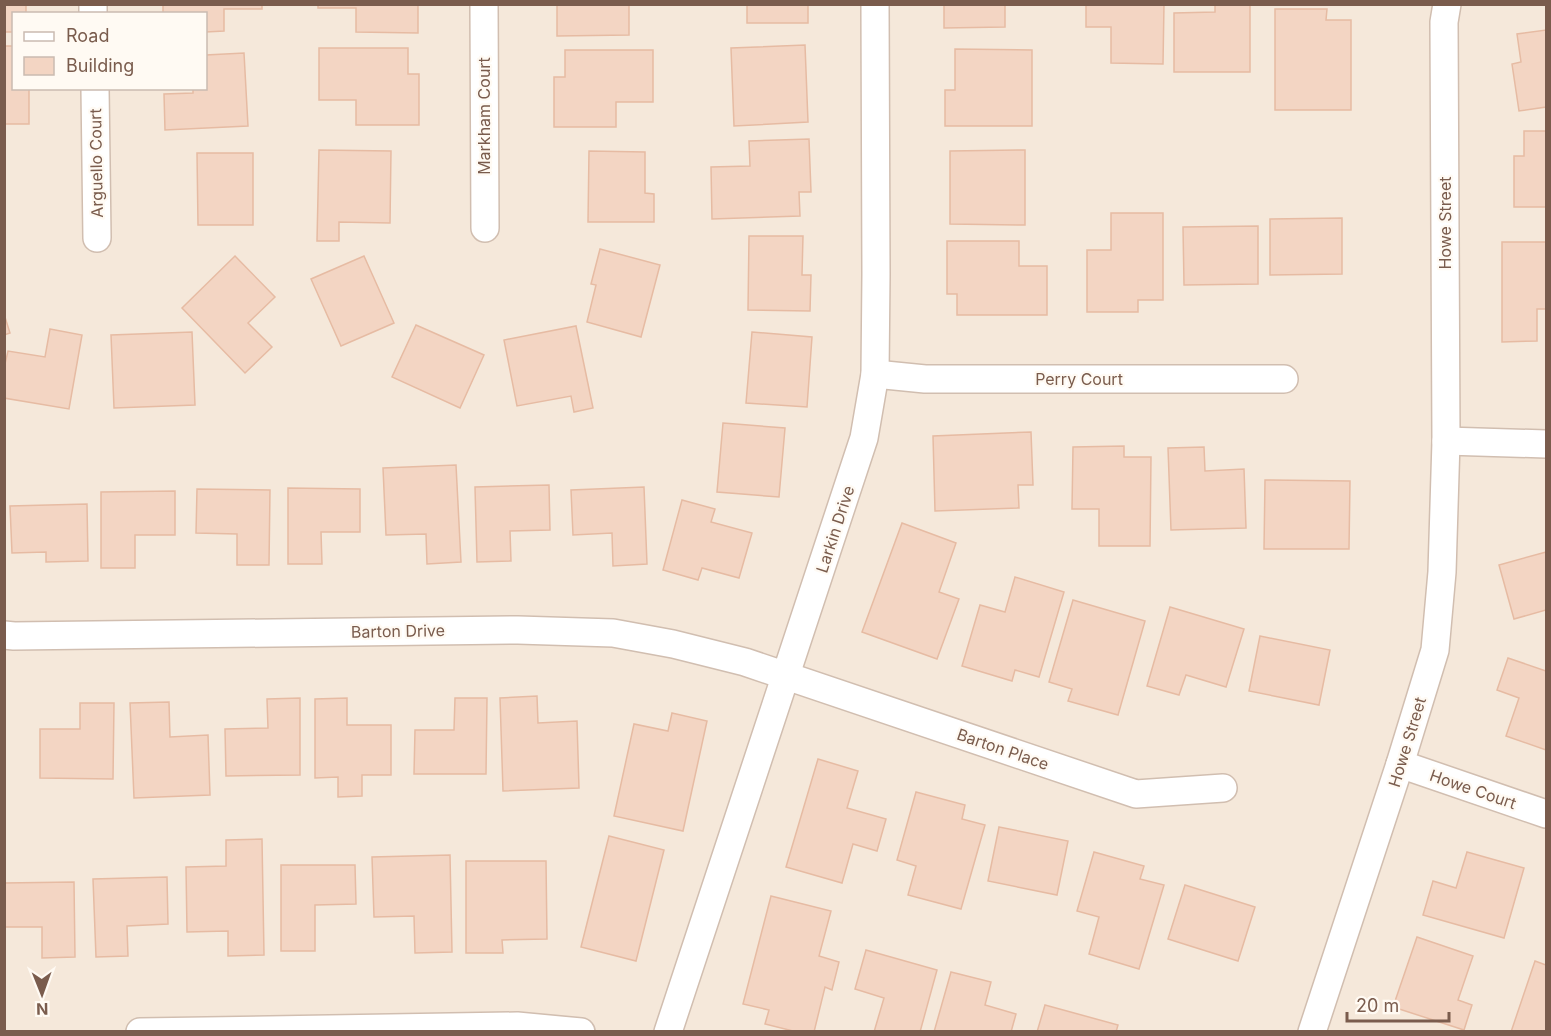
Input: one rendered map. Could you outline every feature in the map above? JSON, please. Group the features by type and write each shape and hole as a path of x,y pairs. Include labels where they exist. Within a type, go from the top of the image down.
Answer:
{"street":[{"name":"Markham Court","path":"484,4 485,228"},
{"name":"Larkin Drive","path":"668,1032 864,438 875,374 875,4"},
{"name":"Howe Street","path":"1312,1032 1435,650 1442,572 1446,441 1444,22 1447,4"},
{"name":"Arguello Court","path":"95,90 97,238"},
{"name":"Perry Court","path":"875,374 925,380 1284,380"},
{"path":"1446,441 1546,444"},
{"name":"Barton Drive","path":"4,635 518,630 613,633 673,644 745,662 787,676"},
{"name":"Barton Place","path":"787,676 1136,794 1223,788"},
{"name":"Howe Court","path":"1400,764 1546,814"},
{"path":"140,1032 517,1026 581,1032"}],"shaded area":[{"path":"5,5 1546,5 1546,1031 5,1031"}],"building":[{"path":"4,4 26,4 26,12 12,12 12,32 4,32"},
{"path":"163,4 262,4 262,9 224,9 224,31 207,32 207,12 163,12"},
{"path":"318,4 418,4 418,33 356,32 356,8 318,8"},
{"path":"557,4 629,4 629,35 557,36"},
{"path":"747,4 808,4 808,23 747,23"},
{"path":"944,4 1005,4 1005,27 944,28"},
{"path":"1086,4 1164,4 1163,64 1111,63 1111,27 1086,27"},
{"path":"1215,4 1250,4 1250,72 1174,72 1174,13 1215,12"},
{"path":"1275,9 1327,9 1326,20 1351,20 1351,110 1275,110"},
{"path":"1546,30 1546,107 1519,111 1512,64 1521,62 1517,34"},
{"path":"805,45 808,122 734,126 731,48"},
{"path":"4,46 12,46 12,90 29,90 29,124 4,124"},
{"path":"319,48 408,48 408,74 419,74 419,125 356,125 356,100 319,100"},
{"path":"955,49 1032,50 1032,126 945,126 945,90 955,90"},
{"path":"565,50 653,50 653,102 616,102 616,127 554,127 554,77 565,77"},
{"path":"244,53 248,126 165,130 164,94 207,90 207,55"},
{"path":"1524,131 1546,131 1546,207 1514,207 1514,156 1524,156"},
{"path":"809,139 811,192 799,192 800,216 712,219 711,167 750,166 749,141"},
{"path":"319,150 391,151 390,223 339,222 339,241 317,241"},
{"path":"1025,150 1025,225 950,224 950,151"},
{"path":"589,151 645,152 645,193 654,194 654,222 588,222"},
{"path":"197,153 253,153 253,225 198,225"},
{"path":"1111,213 1163,213 1163,300 1138,300 1138,312 1087,312 1087,250 1111,250"},
{"path":"1342,218 1342,274 1270,275 1270,219"},
{"path":"1258,226 1258,284 1184,285 1183,227"},
{"path":"749,236 803,236 802,275 811,275 810,311 748,310"},
{"path":"947,241 1019,241 1019,266 1047,266 1047,315 957,315 957,294 947,294"},
{"path":"1502,242 1546,242 1546,309 1537,309 1537,341 1502,342"},
{"path":"600,249 660,265 641,337 587,322 596,285 591,284"},
{"path":"235,256 275,297 248,323 272,347 245,373 182,308"},
{"path":"364,256 394,323 341,346 311,279"},
{"path":"4,314 10,333 4,335"},
{"path":"416,325 484,355 460,408 392,377"},
{"path":"576,326 593,408 574,412 571,396 517,406 504,340"},
{"path":"50,329 82,335 69,409 4,398 4,368 8,351 45,357"},
{"path":"192,332 195,405 114,408 111,335"},
{"path":"752,332 812,337 807,407 746,403"},
{"path":"723,423 785,428 779,497 717,492"},
{"path":"1031,432 1033,485 1018,485 1019,508 935,511 933,436"},
{"path":"1124,446 1124,457 1151,457 1150,546 1099,546 1099,509 1072,509 1073,447"},
{"path":"1204,447 1205,471 1244,469 1246,528 1171,530 1168,448"},
{"path":"456,465 461,562 427,564 426,534 386,535 383,468"},
{"path":"1265,480 1350,481 1349,549 1264,549"},
{"path":"549,485 550,530 510,531 511,561 477,562 475,487"},
{"path":"644,487 647,564 613,566 612,533 573,535 571,490"},
{"path":"288,488 360,489 360,532 321,532 322,564 288,564"},
{"path":"197,489 270,490 269,565 237,565 237,534 196,533"},
{"path":"175,491 175,535 135,535 135,568 101,568 101,492"},
{"path":"682,500 715,509 711,522 752,533 739,578 702,568 698,580 663,570"},
{"path":"87,504 88,561 46,562 46,552 12,553 10,506"},
{"path":"902,523 956,543 939,592 959,599 937,659 862,632"},
{"path":"1546,552 1546,610 1514,619 1499,565"},
{"path":"1015,577 1064,592 1039,677 1015,670 1012,681 962,666 980,605 1005,612"},
{"path":"1073,600 1145,621 1118,715 1068,701 1072,689 1049,682"},
{"path":"1170,607 1244,629 1226,687 1186,675 1179,695 1147,686"},
{"path":"1260,636 1330,650 1319,705 1249,691"},
{"path":"1508,658 1546,671 1546,750 1506,736 1519,698 1497,690"},
{"path":"537,696 538,723 577,721 579,788 503,791 500,698"},
{"path":"300,698 300,775 226,776 225,729 268,728 267,699"},
{"path":"347,698 347,725 391,725 391,775 362,775 362,796 338,797 338,777 315,778 315,699"},
{"path":"455,698 487,698 486,774 414,774 415,730 454,730"},
{"path":"169,702 170,737 208,735 210,795 134,798 130,703"},
{"path":"80,703 114,703 113,779 40,778 40,729 80,729"},
{"path":"672,713 707,721 683,831 614,816 634,724 668,731"},
{"path":"818,759 858,771 847,808 886,819 877,851 853,844 842,883 786,867"},
{"path":"916,792 965,805 962,819 985,825 961,909 908,895 916,866 897,860"},
{"path":"999,827 1068,841 1057,895 988,881"},
{"path":"609,836 664,850 636,961 581,947"},
{"path":"262,839 264,955 228,956 228,931 187,932 186,867 226,866 226,840"},
{"path":"1094,852 1144,866 1140,879 1164,885 1139,969 1089,954 1099,917 1077,911"},
{"path":"1467,852 1524,868 1504,938 1423,915 1433,881 1456,888"},
{"path":"450,855 452,952 415,953 414,916 374,917 372,857"},
{"path":"466,861 546,861 547,939 502,940 503,953 466,953"},
{"path":"281,865 355,865 356,904 315,905 315,951 281,951"},
{"path":"167,877 168,924 127,926 128,956 96,957 93,879"},
{"path":"74,882 75,957 42,958 42,927 4,927 4,883"},
{"path":"1185,885 1255,907 1238,961 1168,939"},
{"path":"771,896 831,911 819,956 839,962 832,990 825,987 814,1032 797,1032 765,1024 769,1010 743,1004"},
{"path":"1417,937 1473,956 1458,1000 1472,1005 1464,1030 1393,1007"},
{"path":"866,950 937,970 920,1032 874,1032 884,998 855,989"},
{"path":"1535,961 1546,965 1546,1032 1511,1032"},
{"path":"951,972 991,982 985,1005 1016,1014 1011,1032 934,1032"},
{"path":"1045,1005 1118,1025 1116,1032 1037,1032"}]}
